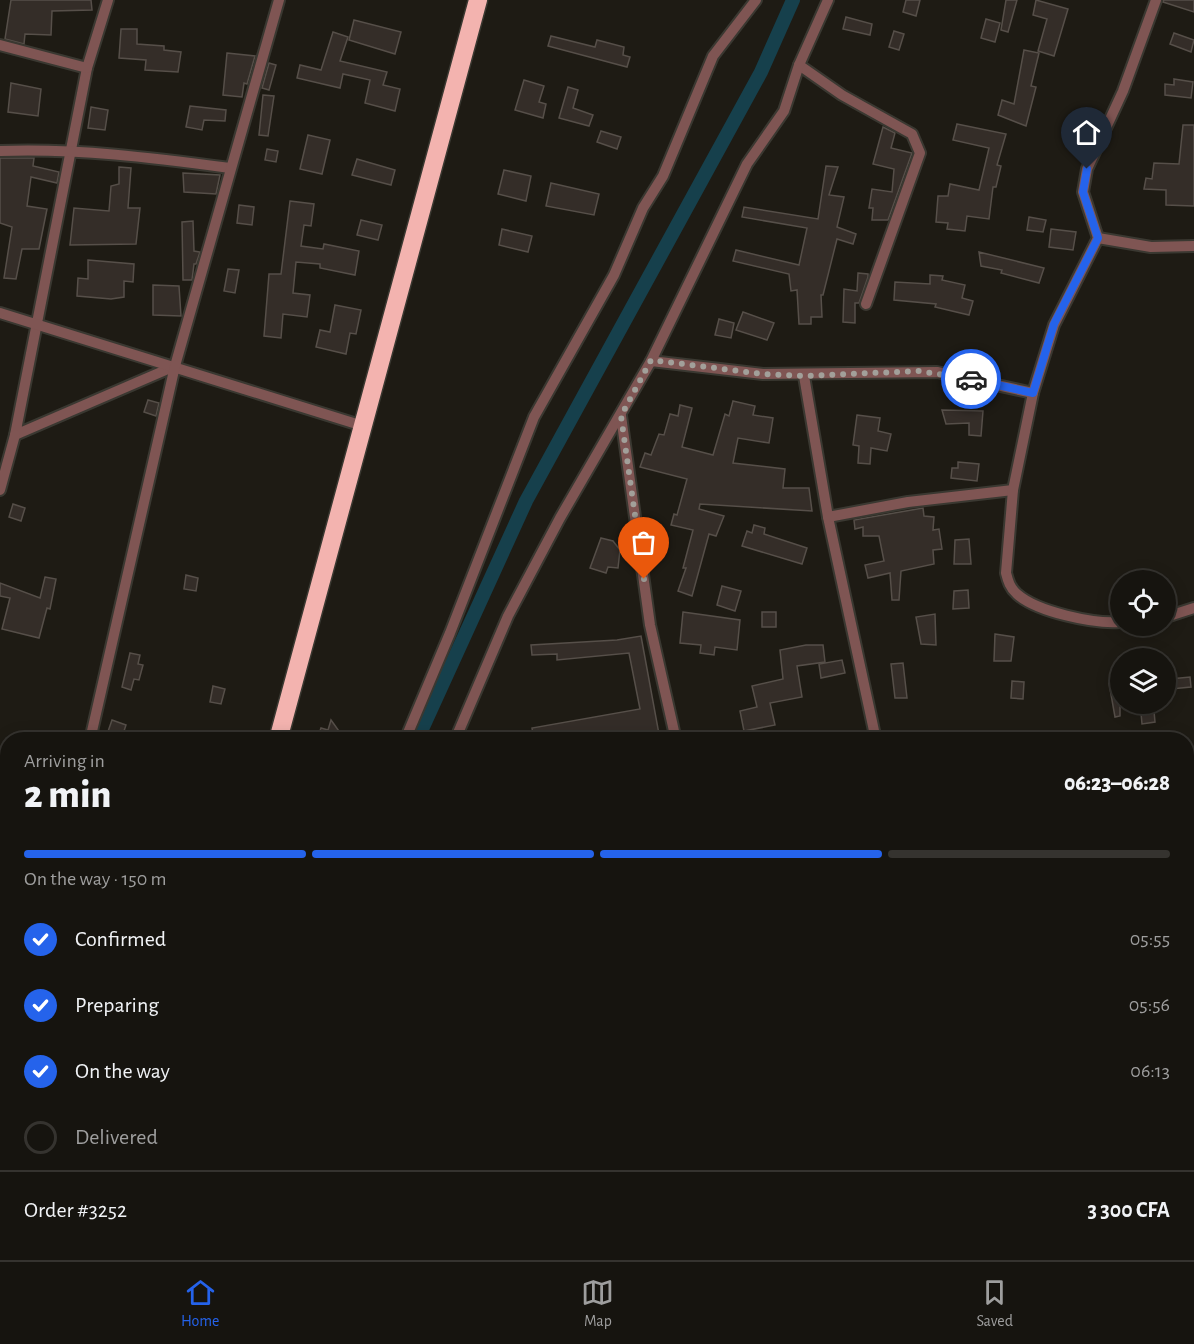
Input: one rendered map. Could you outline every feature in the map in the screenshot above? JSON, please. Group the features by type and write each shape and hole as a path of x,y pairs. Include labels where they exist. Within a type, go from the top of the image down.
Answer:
{"highway":[{"path":"280,732 478,0"}],"street":[{"path":"0,490 15,435 35,326 73,152 87,68 108,0"},
{"path":"92,732 175,366 279,0"},
{"path":"408,732 450,633 534,417 614,275 643,208 663,176 713,56 756,0"},
{"path":"457,732 508,616 560,518 621,416 651,360 747,165 784,111 799,65 828,0"},
{"path":"1110,623 1053,612 1017,595 1009,585 1006,573 1013,490 1033,393 1054,324 1098,238 1083,192 1087,169 1123,91 1156,0"},
{"path":"0,45 87,68"},
{"path":"799,65 842,94 912,134 919,144 920,153 866,304"},
{"path":"0,151 73,152 230,168"},
{"path":"1098,238 1151,247 1194,246"},
{"path":"0,313 35,326 175,366 363,426"},
{"path":"651,360 763,374 804,376 937,372 1033,393"},
{"path":"15,435 175,366"},
{"path":"804,376 828,516 874,732"},
{"path":"621,416 650,625 674,732"},
{"path":"828,516 908,502 1013,490"},
{"path":"1176,614 1194,608"}],"building":[{"path":"11,0 91,0 92,10 52,11 51,35 25,34 24,44 5,39"},
{"path":"906,0 920,0 916,16 903,12"},
{"path":"1006,0 1017,0 1008,32 1001,30"},
{"path":"1036,0 1068,9 1054,56 1038,51 1047,19 1033,15"},
{"path":"1164,0 1194,0 1194,12 1163,2"},
{"path":"846,17 872,24 870,35 843,29"},
{"path":"986,19 1000,23 995,42 981,38"},
{"path":"354,20 401,32 395,54 349,40"},
{"path":"121,29 137,29 137,44 164,46 164,50 181,52 178,72 145,70 146,60 119,58"},
{"path":"894,31 904,34 899,50 889,47"},
{"path":"333,32 348,37 340,61 387,72 383,85 400,89 395,111 365,103 370,80 343,74 340,88 297,78 300,65 321,70"},
{"path":"1174,33 1194,40 1191,52 1170,44"},
{"path":"551,36 595,47 597,40 624,47 623,55 630,57 627,67 548,46"},
{"path":"1024,50 1039,53 1031,86 1036,87 1026,126 998,115 1002,100 1014,104"},
{"path":"227,53 255,56 247,84 244,83 242,97 223,95"},
{"path":"269,63 276,65 269,90 262,88"},
{"path":"1174,79 1193,82 1191,98 1165,95 1165,84 1174,85"},
{"path":"524,80 544,86 539,102 546,104 543,118 515,110"},
{"path":"11,83 41,89 38,116 8,112"},
{"path":"568,87 578,90 573,108 593,115 589,126 559,118"},
{"path":"263,95 274,96 268,136 259,135"},
{"path":"190,106 226,110 225,121 204,120 202,130 186,127"},
{"path":"91,107 108,110 105,130 88,128"},
{"path":"957,124 1006,134 997,165 1001,166 996,187 993,187 989,219 967,216 965,231 947,229 948,223 936,222 938,196 948,196 950,184 979,190 989,148 953,140"},
{"path":"1183,125 1194,125 1194,206 1166,205 1166,190 1144,189 1146,178 1152,179 1154,163 1179,164"},
{"path":"883,127 895,133 891,148 912,153 888,220 872,220 873,208 869,208 872,189 892,192 894,169 873,164"},
{"path":"601,131 621,137 617,149 597,142"},
{"path":"308,135 330,140 322,174 300,169"},
{"path":"267,149 278,151 276,162 265,160"},
{"path":"0,158 34,158 33,166 59,172 57,183 31,177 27,206 47,209 39,249 22,249 16,279 4,278 12,227 0,223"},
{"path":"357,159 395,170 391,185 352,175"},
{"path":"826,166 838,167 829,195 844,197 837,227 856,234 853,244 837,239 823,295 821,295 822,317 811,317 811,324 799,324 797,290 791,291 789,274 733,261 736,250 799,265 807,228 742,217 744,207 818,219"},
{"path":"119,167 131,168 128,208 140,208 136,244 70,245 74,208 109,211 111,186 119,184"},
{"path":"504,170 531,176 526,201 498,194"},
{"path":"183,173 220,175 216,194 184,192"},
{"path":"551,183 599,194 594,215 546,206"},
{"path":"290,201 314,204 311,226 304,225 301,246 323,249 324,244 359,251 355,275 320,268 320,264 296,262 293,293 310,295 307,317 283,314 281,338 264,336 269,274 281,274"},
{"path":"239,205 254,207 252,225 237,223"},
{"path":"1029,217 1046,220 1043,232 1027,230"},
{"path":"361,220 382,225 378,240 357,235"},
{"path":"193,221 194,251 200,252 194,264 192,280 183,280 182,222"},
{"path":"502,229 532,236 528,252 499,245"},
{"path":"1051,229 1076,232 1073,250 1049,247"},
{"path":"979,252 1044,268 1039,283 1001,273 1002,270 981,266"},
{"path":"88,260 134,264 133,282 124,281 124,297 111,299 77,296 78,278 88,279"},
{"path":"228,269 239,270 235,293 224,291"},
{"path":"858,273 868,274 868,277 859,303 855,303 855,323 843,322 844,289 857,291"},
{"path":"930,275 943,276 942,280 965,285 962,298 973,301 969,315 935,307 936,304 894,300 895,282 930,284"},
{"path":"153,285 179,286 181,316 153,315"},
{"path":"335,305 361,310 356,334 350,333 346,354 316,347 320,330 330,332"},
{"path":"743,312 774,323 767,340 736,330"},
{"path":"719,319 734,323 731,338 715,335"},
{"path":"148,400 159,403 156,416 144,412"},
{"path":"733,401 755,406 753,415 773,418 769,443 738,438 733,463 785,469 783,488 809,488 812,511 700,504 699,509 724,516 716,536 709,534 692,596 678,591 686,568 683,568 693,530 671,525 674,514 677,515 687,479 640,467 645,453 651,455 659,434 664,435 670,414 678,416 680,405 692,408 682,447 713,455 725,414 729,416"},
{"path":"942,410 983,411 981,436 969,435 969,423 946,424"},
{"path":"857,415 880,418 878,431 891,434 887,451 871,448 870,464 858,463 859,446 853,445"},
{"path":"958,462 979,464 977,481 951,478 952,468 958,468"},
{"path":"13,504 25,508 21,521 9,517"},
{"path":"923,508 924,516 934,517 933,530 939,529 942,549 933,550 934,564 901,571 899,600 892,600 890,573 868,578 865,565 884,561 879,536 863,536 863,527 855,529 854,520"},
{"path":"754,525 765,528 764,534 807,548 802,564 742,546 747,531 752,533"},
{"path":"601,538 613,541 620,550 618,568 608,567 606,573 590,568"},
{"path":"969,539 971,564 954,564 955,540"},
{"path":"186,575 198,578 196,591 184,589"},
{"path":"45,577 56,579 50,609 47,608 39,638 2,629 10,598 0,596 0,583 40,598"},
{"path":"722,586 741,591 735,611 717,605"},
{"path":"968,590 969,608 953,609 954,591"},
{"path":"683,612 740,620 737,650 715,647 714,655 700,653 701,645 680,643"},
{"path":"762,612 776,612 776,627 762,627"},
{"path":"935,614 936,645 921,644 916,617"},
{"path":"995,634 1014,637 1011,661 994,661"},
{"path":"641,636 659,732 533,732 532,728 640,709 629,653 557,660 557,654 532,655 531,645 617,640"},
{"path":"806,645 823,645 825,662 797,666 802,697 770,703 775,725 744,731 740,711 757,707 752,686 783,679 780,650"},
{"path":"130,653 140,655 138,664 143,665 139,680 134,679 131,690 122,687"},
{"path":"842,660 845,673 821,678 819,664"},
{"path":"903,663 907,698 895,698 891,664"},
{"path":"1190,677 1191,687 1176,688 1176,678"},
{"path":"1012,681 1024,682 1023,699 1011,698"},
{"path":"213,686 225,689 221,704 210,702"},
{"path":"1141,714 1154,714 1155,722 1142,724"},
{"path":"112,720 126,725 124,732 108,732"},
{"path":"331,720 340,732 320,732 321,728 328,730"}],"waterway":[{"path":"421,732 526,501 761,72 793,0"}],"way so far":[{"path":"644,579 621,416 651,360 763,374 804,376 918,371 937,372 971,379"}],"route":[{"path":"971,379 1033,393 1054,324 1098,238 1083,192 1087,169"}]}
